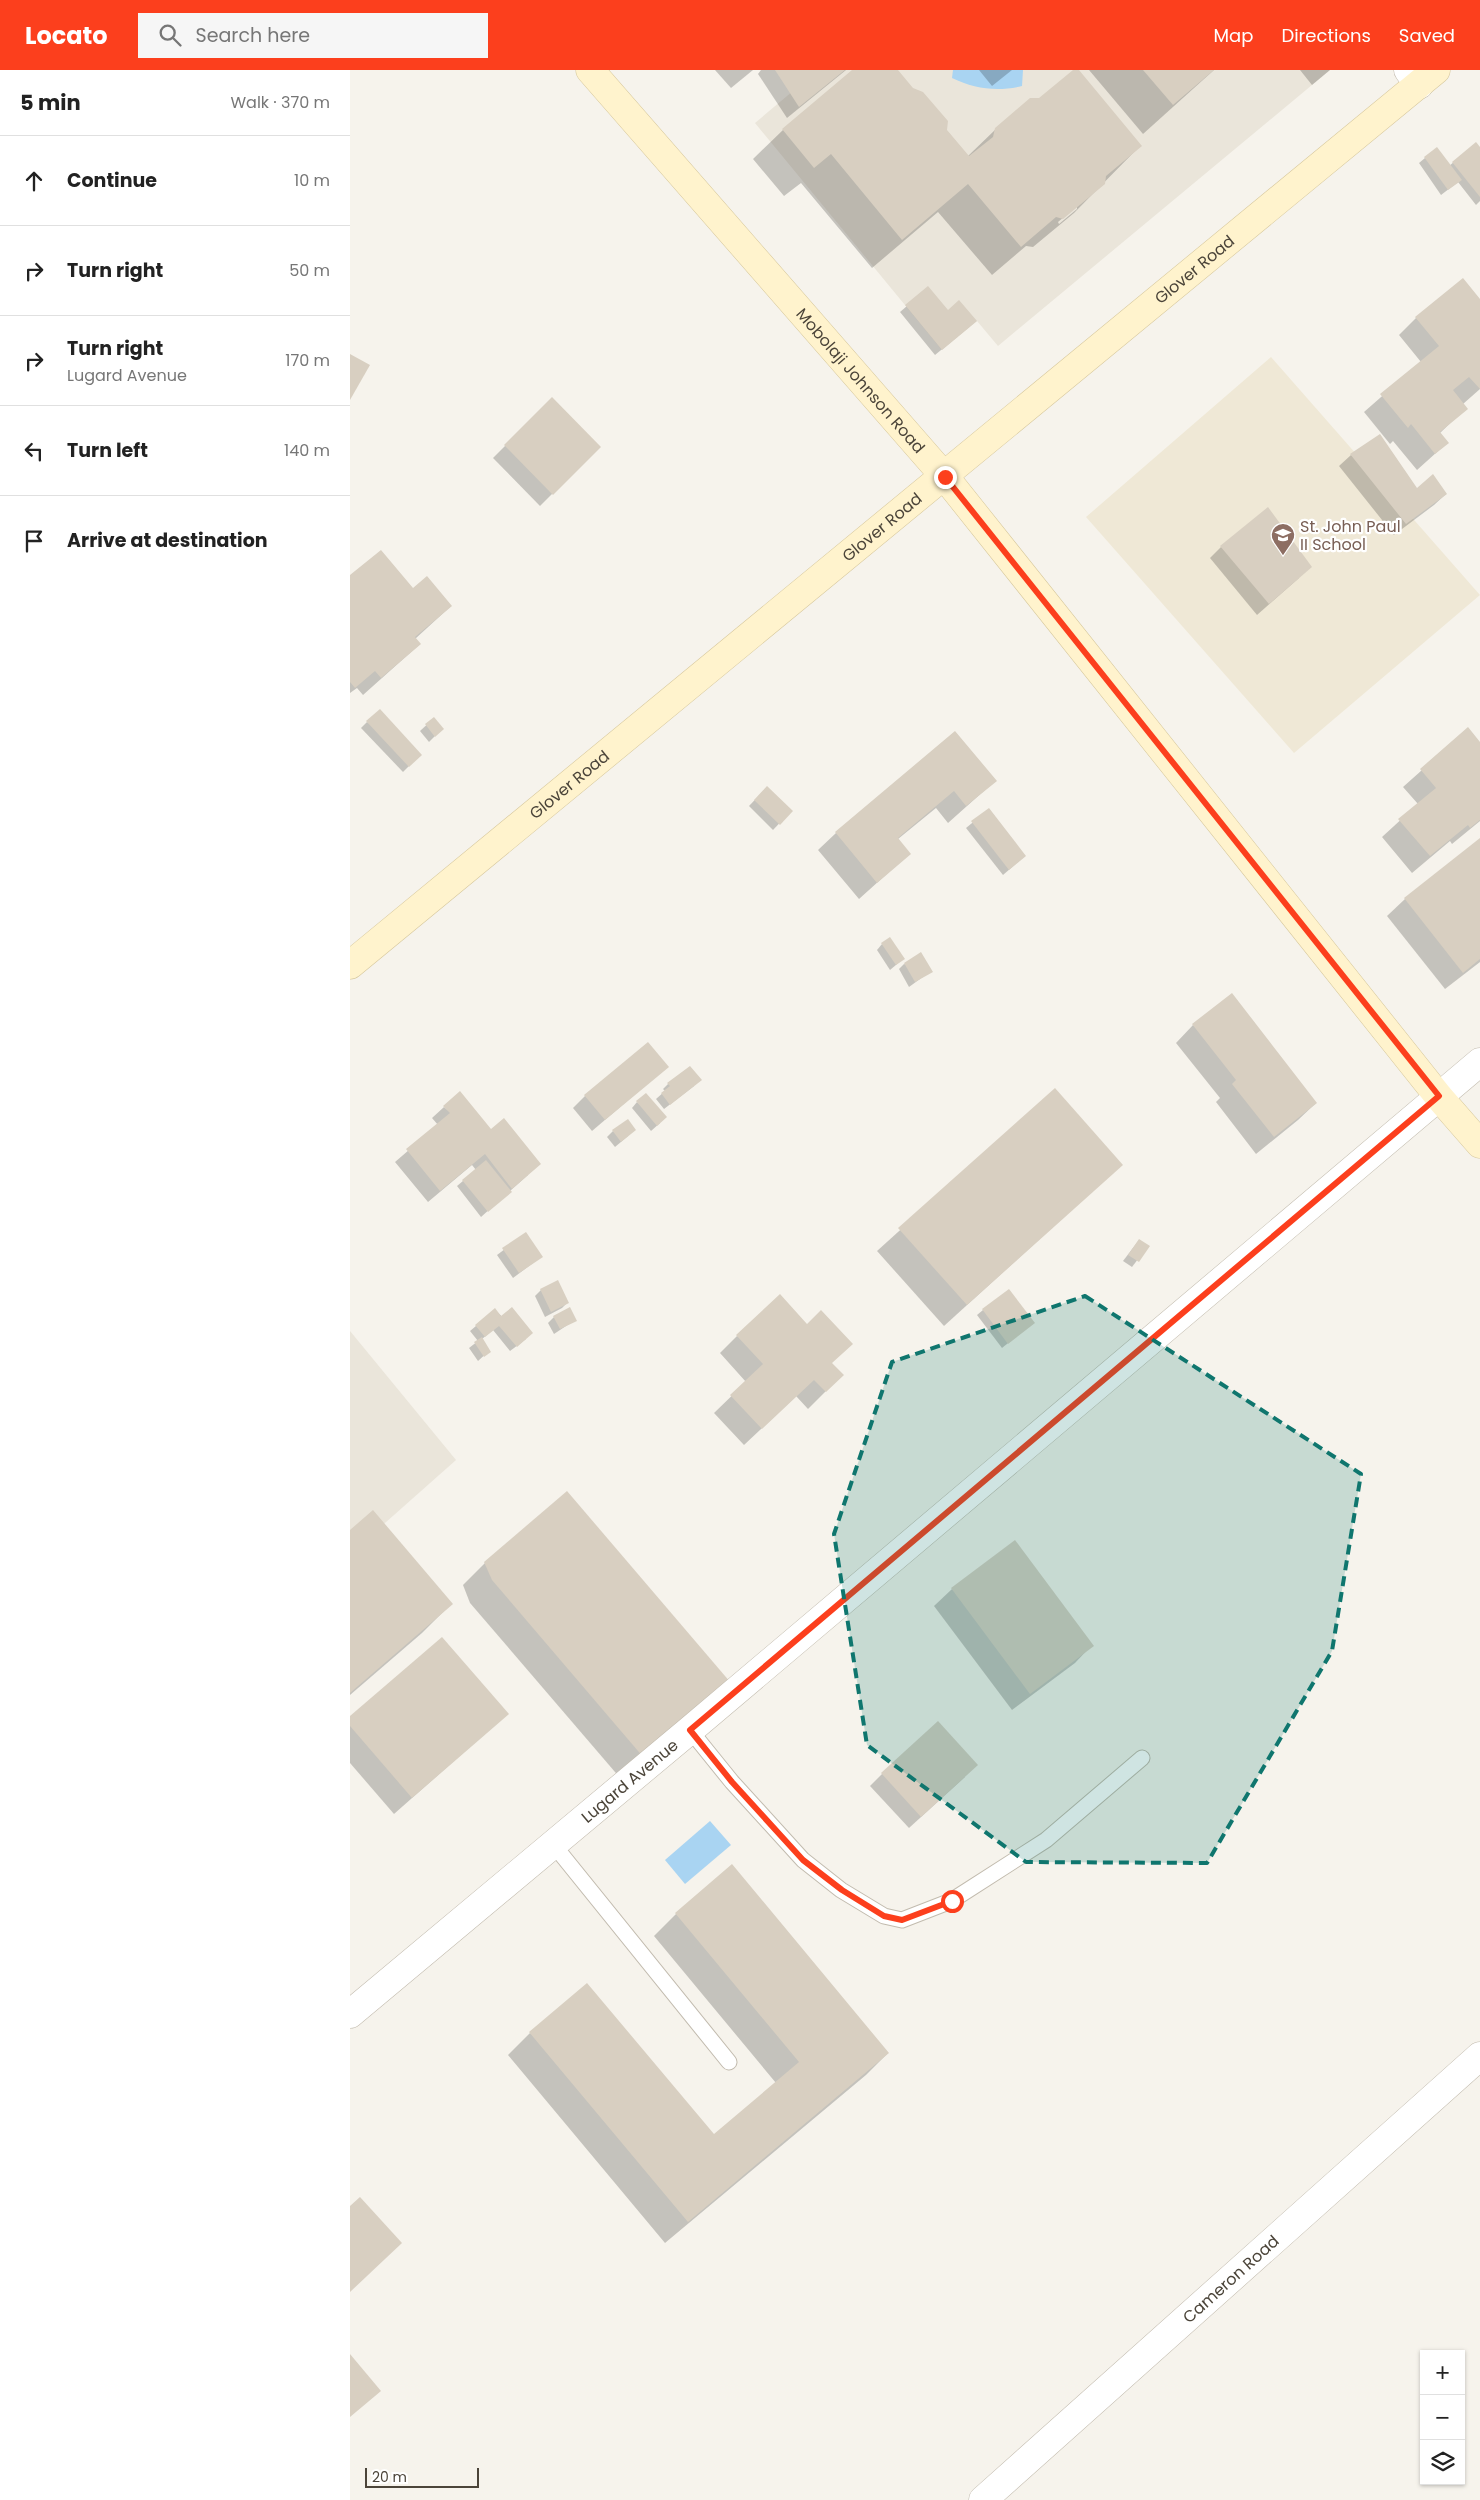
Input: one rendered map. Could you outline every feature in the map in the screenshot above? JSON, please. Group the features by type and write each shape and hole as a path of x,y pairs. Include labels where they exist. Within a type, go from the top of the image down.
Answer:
{"main road":[{"name":"Mobolaji Johnson Road","path":"590,70 945,477 1439,1096 1480,1144"},
{"name":"Glover Road","path":"350,965 945,477 1421,75"}],"street":[{"name":"Lugard Avenue","path":"350,2014 690,1730 1480,1062"},
{"name":"Cameron Road","path":"983,2500 1480,2056"}],"lane":[{"path":"690,1730 732,1782 803,1860 842,1890 884,1916 902,1920 952,1901 1046,1840 1142,1758"},
{"path":"553,1844 729,2062"}],"highlighted area":[{"path":"1085,1296 1361,1474 1332,1651 1207,1863 1026,1862 867,1745 834,1534 892,1362"}],"shaded area":[{"path":"818,70 1330,70 998,346 977,321 942,350 755,123"},
{"name":"St. John Paul II School","path":"1271,357 1480,595 1294,753 1086,517"},
{"path":"350,1331 456,1460 350,1554"}],"water":[{"path":"953,70 1023,70 1022,86 995,89 969,85 952,78"},
{"path":"710,1821 731,1845 685,1884 665,1860"}],"building":[{"path":"775,70 845,70 799,107"},
{"path":"852,70 898,70 913,88 923,92 948,121 947,130 969,156 993,137 995,128 1030,98 1039,98 1073,70 1079,70 1142,146 1106,176 1105,184 1063,219 1056,217 1021,247 968,184 902,240 831,154 814,168 782,129"},
{"path":"1143,70 1214,70 1173,105"},
{"path":"1476,142 1480,147 1480,197 1452,162"},
{"path":"1437,147 1462,180 1448,190 1424,157"},
{"path":"1463,278 1480,299 1480,389 1469,377 1453,390 1468,409 1440,432 1449,443 1435,454 1411,424 1408,428 1380,394 1439,346 1415,317"},
{"path":"928,286 948,310 959,300 977,321 942,350 905,305"},
{"path":"350,354 370,365 350,400"},
{"path":"552,397 601,447 553,495 504,445"},
{"path":"1380,434 1417,488 1433,474 1447,494 1406,524 1350,454"},
{"path":"1268,507 1312,567 1269,604 1220,546"},
{"path":"381,550 413,588 427,576 452,606 415,637 421,644 381,678 375,671 355,688 350,682 350,575"},
{"path":"380,709 422,755 409,767 366,721"},
{"path":"434,717 444,729 435,737 425,724"},
{"path":"1468,727 1480,742 1480,820 1470,828 1468,825 1430,856 1398,819 1436,788 1420,769"},
{"path":"955,731 997,781 966,806 954,791 898,838 911,854 877,883 835,832"},
{"path":"767,786 793,811 780,825 754,800"},
{"path":"989,808 1026,856 1009,870 971,821"},
{"path":"1480,838 1480,959 1463,973 1404,898"},
{"path":"890,937 905,959 896,965 881,943"},
{"path":"921,952 933,972 915,982 904,963"},
{"path":"1232,993 1317,1103 1274,1137 1232,1084 1236,1080 1192,1024"},
{"path":"648,1042 669,1067 605,1120 584,1095"},
{"path":"690,1066 702,1080 670,1105 661,1093 670,1086 667,1083"},
{"path":"1055,1088 1123,1165 967,1305 898,1228"},
{"path":"460,1091 491,1129 504,1118 541,1164 512,1189 485,1154 440,1191 406,1149 450,1113 443,1106"},
{"path":"646,1093 667,1117 657,1126 636,1101"},
{"path":"628,1119 636,1130 621,1142 612,1130"},
{"path":"486,1160 512,1192 488,1212 462,1180"},
{"path":"526,1232 543,1257 519,1273 502,1248"},
{"path":"1139,1239 1150,1246 1139,1262 1128,1255"},
{"path":"558,1280 569,1303 551,1312 540,1289"},
{"path":"1009,1289 1035,1323 1008,1344 982,1309"},
{"path":"780,1294 807,1324 821,1310 853,1344 832,1363 844,1375 826,1392 814,1380 762,1429 730,1395 763,1364 736,1335"},
{"path":"512,1307 533,1333 517,1347 499,1326 485,1337 475,1325 495,1308 501,1316"},
{"path":"570,1307 577,1321 560,1329 553,1316"},
{"path":"482,1337 491,1352 484,1357 474,1342"},
{"path":"567,1491 731,1683 644,1758 492,1580 484,1562"},
{"path":"373,1510 453,1604 350,1693 350,1530"},
{"path":"1015,1540 1094,1646 1030,1694 951,1588"},
{"path":"442,1637 509,1714 412,1798 350,1726 350,1716"},
{"path":"938,1721 978,1765 921,1817 881,1773"},
{"path":"732,1864 889,2053 688,2222 529,2032 587,1983 714,2134 799,2062 675,1913"},
{"path":"360,2197 402,2243 350,2292 350,2206"},
{"path":"350,2354 381,2391 350,2417"}],"place":[{"name":"St. John Paul II School","path":"1283,556"}],"route":[{"path":"945,477 1439,1096 690,1730 732,1782 803,1860 842,1890 884,1916 902,1920 952,1901"}]}
